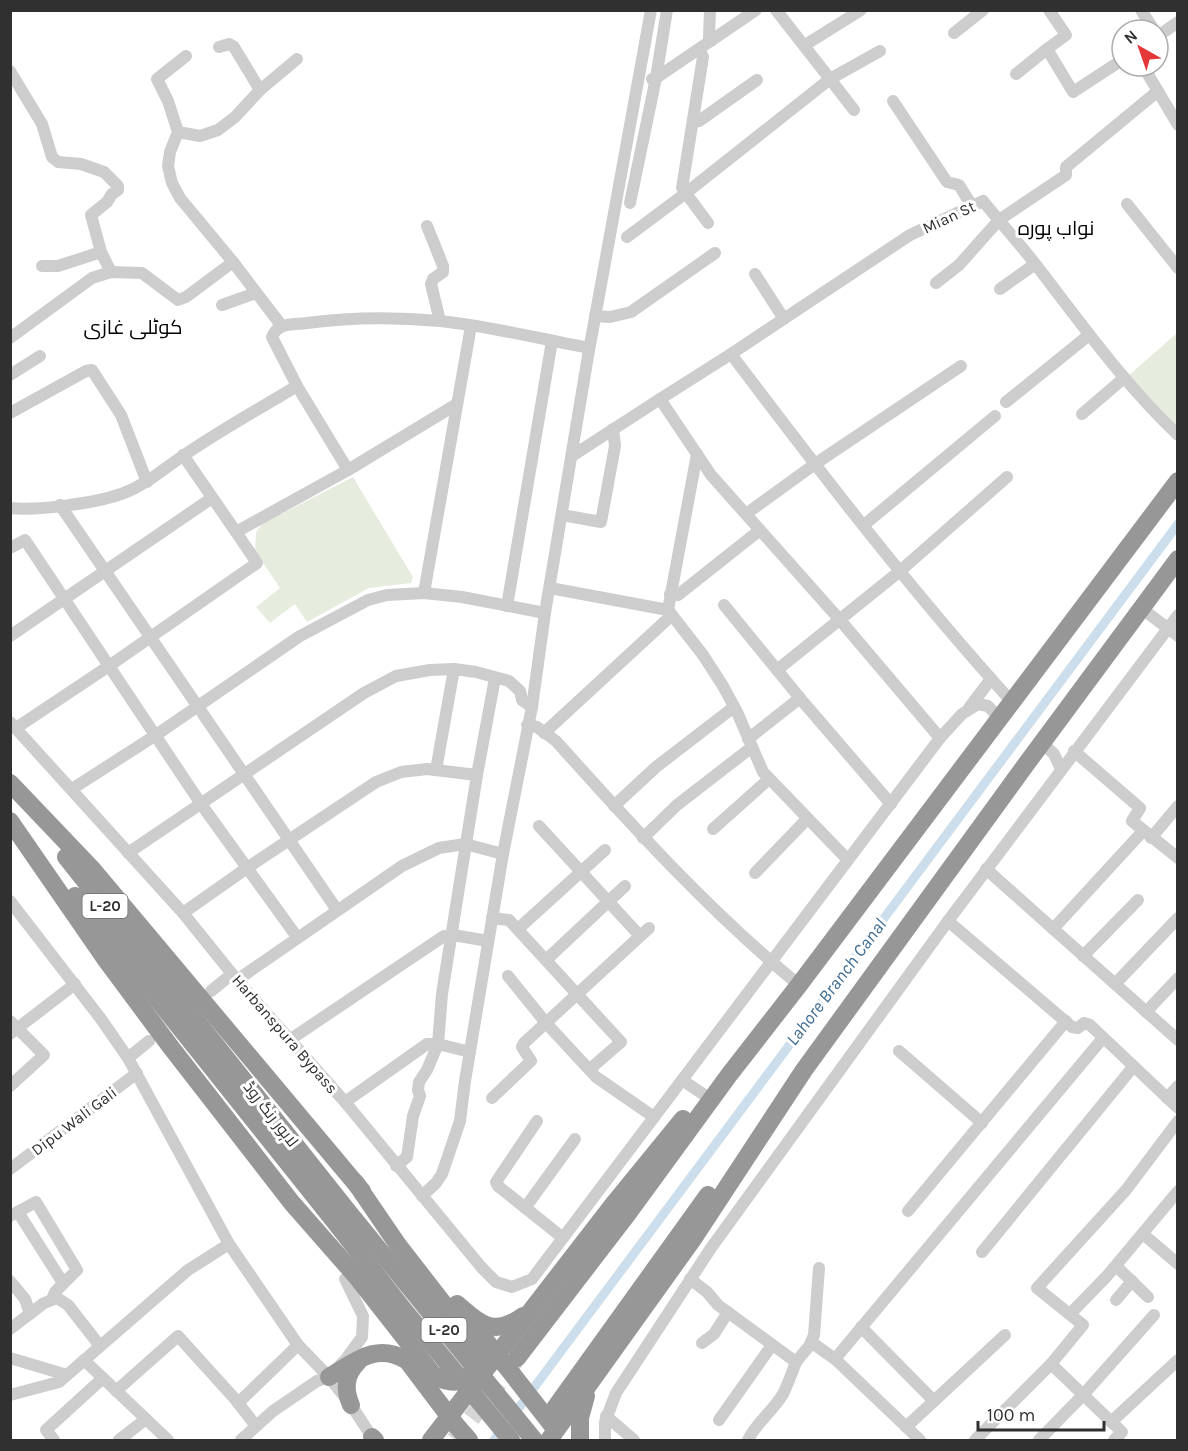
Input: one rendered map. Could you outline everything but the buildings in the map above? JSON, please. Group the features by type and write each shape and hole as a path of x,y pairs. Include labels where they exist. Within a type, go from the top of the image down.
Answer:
{"highway":[{"path":"431,1439 454,1430 505,1358 629,1212 729,1075 1178,482"},
{"path":"555,1429 693,1239 804,1071 1178,559"},
{"path":"10,785 100,879 505,1358 555,1429"},
{"name":"لاہور رنگ روڈ","path":"10,785 347,1223 404,1309 511,1440"},
{"name":"لاہور رنگ روڈ","path":"10,814 188,1040 534,1440"},
{"path":"10,821 106,960 292,1203 345,1279 429,1389 454,1430 469,1440"},
{"path":"555,1429 744,1145 804,1071"},
{"path":"505,1358 532,1310 703,1094 729,1075"},
{"path":"292,1203 356,1276 432,1373 445,1381 453,1382 468,1377 477,1363 478,1355 472,1340 398,1245 355,1182"},
{"path":"457,1304 473,1318 491,1328 501,1328 514,1323 532,1310"},
{"path":"329,1377 374,1353 385,1351 406,1360"},
{"path":"351,1405 346,1395 348,1374 363,1357"},
{"path":"580,1440 582,1403 594,1378"},
{"path":"429,1389 437,1413 431,1439"}],"street":[{"path":"422,1196 436,1183 447,1162 460,1121 503,854 532,707 545,613 589,348 651,10"},
{"path":"630,204 656,78 667,10"},
{"path":"710,10 709,37 711,41"},
{"path":"639,80 656,78 756,10"},
{"path":"776,10 854,110"},
{"path":"805,45 861,10"},
{"path":"954,33 983,10"},
{"path":"1016,74 1066,35 1049,10"},
{"path":"219,47 229,44 234,47 260,90"},
{"path":"699,49 703,57 682,188 708,223"},
{"path":"1047,49 1073,92 1110,68"},
{"path":"627,237 830,79 880,51"},
{"path":"186,56 157,79 168,101 178,132 170,152 168,166 172,183 180,198 281,325"},
{"path":"178,132 200,136 218,130 297,59"},
{"path":"10,71 42,124 52,157 63,163 81,164 104,172 118,186 118,190 107,202 91,215 101,252 111,272"},
{"path":"1150,78 1178,125"},
{"path":"693,122 699,121 757,80"},
{"path":"936,283 959,265 999,220 1066,175 1066,167 1158,91"},
{"path":"893,101 947,182 959,185 972,206"},
{"name":"Mian St","path":"572,456 910,235 983,201 1124,378 1178,435"},
{"path":"1127,204 1178,268"},
{"path":"427,226 443,266 443,272 433,279 431,284 440,321"},
{"path":"42,266 58,266 101,252"},
{"path":"595,316 610,317 630,312 715,253"},
{"path":"10,338 92,278 111,272 141,272 178,300 186,297 233,262"},
{"path":"1000,289 1035,264"},
{"path":"754,274 784,319"},
{"path":"222,305 256,293"},
{"path":"348,470 297,386 272,339 273,333 281,325 372,318 440,321 589,348"},
{"path":"424,593 471,326"},
{"path":"1006,402 1089,335"},
{"path":"507,606 552,341"},
{"path":"731,354 900,571 1012,702"},
{"path":"10,375 40,356"},
{"path":"746,514 815,464 961,366"},
{"path":"10,413 86,371 92,370 121,415 147,482"},
{"path":"1082,414 1124,378"},
{"path":"10,508 32,509 110,497 147,482 183,455 297,386"},
{"path":"660,399 711,475 840,620 940,738"},
{"path":"236,532 348,470 458,404"},
{"path":"864,525 995,416"},
{"path":"562,516 601,522 615,446 614,429"},
{"path":"697,454 670,594 670,613 703,655 734,707 763,772 848,860"},
{"path":"13,725 109,666 257,563 183,455"},
{"path":"777,670 900,571 1007,477"},
{"path":"10,636 212,498"},
{"path":"60,505 288,842 337,910"},
{"path":"670,594 678,595 760,530"},
{"path":"10,548 25,540 201,804 297,938"},
{"path":"550,588 670,613"},
{"path":"72,789 156,735 300,636 358,604 387,595 424,593 462,597 545,613"},
{"path":"724,605 891,804"},
{"path":"1141,608 1178,636"},
{"path":"544,733 670,613"},
{"path":"605,1440 606,1416 616,1393 711,1248 986,869 1178,615"},
{"path":"128,853 364,693 396,676 454,669 476,672 514,684 520,691 522,700 532,707"},
{"path":"436,770 454,669"},
{"path":"396,1166 407,1157 413,1116 420,1096 419,1083 438,1044 442,994 465,844 495,678"},
{"path":"537,1121 496,1182 563,1238 940,738 968,709 991,679"},
{"path":"643,838 677,805 800,698"},
{"path":"968,709 983,704 1000,718"},
{"path":"614,806 656,767 734,707"},
{"path":"528,724 556,741 664,861 771,962 799,985"},
{"name":"Harbanspura Bypass","path":"13,725 183,913 234,977 291,1039 496,1282 512,1287 532,1279 563,1238"},
{"path":"1042,743 1054,754 1061,769"},
{"path":"1074,751 1140,808 1132,821 1178,858"},
{"path":"183,913 376,782 401,772 436,770 477,775"},
{"path":"713,829 769,779"},
{"path":"1053,928 1178,806"},
{"path":"755,873 807,819"},
{"path":"492,1098 531,1061 522,1047 524,1043 645,932 608,902 539,826"},
{"path":"212,991 297,938 402,866 439,848 465,844 503,854"},
{"path":"518,929 605,850"},
{"path":"986,869 1178,1040"},
{"path":"546,960 625,886"},
{"path":"1083,956 1138,900"},
{"path":"10,902 75,984 128,1058 229,1244 298,1345 329,1377 373,1439"},
{"path":"492,918 509,920 621,1042 590,1069"},
{"path":"1115,984 1178,918"},
{"path":"948,921 1072,1027 1078,1028 1084,1023 1090,1025 1178,1108"},
{"path":"291,1039 444,936 488,941"},
{"path":"508,976 546,1023 590,1069 621,1095 654,1117"},
{"path":"1146,1012 1178,978"},
{"path":"10,1086 44,1055 13,1028 75,984"},
{"path":"908,1211 1066,1022"},
{"path":"835,1359 1103,1038"},
{"path":"128,1058 149,1041"},
{"path":"345,1102 427,1044 438,1044 470,1052"},
{"path":"899,1051 982,1123"},
{"path":"982,1252 1133,1067"},
{"name":"Dipu Wali Gali","path":"10,1169 137,1073"},
{"path":"682,1080 703,1094"},
{"path":"1167,1098 1178,1086"},
{"path":"975,1440 1051,1364 1083,1325 1036,1288 1126,1190 1178,1122"},
{"path":"525,1208 575,1139"},
{"path":"1070,1314 1116,1266 1178,1191"},
{"path":"10,1329 52,1299 55,1292 77,1270 36,1202 14,1214 63,1283"},
{"path":"1143,1234 1178,1264"},
{"path":"693,1239 711,1248"},
{"path":"10,1395 59,1382 188,1270 229,1244"},
{"path":"1116,1266 1148,1297"},
{"path":"748,1440 752,1431 764,1420 783,1394 796,1362 814,1335 819,1268"},
{"path":"241,1440 273,1411 317,1381 329,1377 362,1337 363,1316 345,1279"},
{"path":"690,1279 707,1292 718,1305 796,1362"},
{"path":"10,1281 25,1299 30,1314"},
{"path":"1116,1300 1132,1281"},
{"path":"52,1299 68,1305 100,1346"},
{"path":"702,1344 714,1334 728,1312"},
{"path":"1039,1440 1083,1395 1154,1315"},
{"path":"861,1327 934,1401"},
{"path":"906,1427 1005,1335"},
{"path":"116,1391 178,1336 256,1426"},
{"path":"811,1342 835,1359 920,1440"},
{"path":"238,1403 298,1345"},
{"path":"718,1420 772,1345"},
{"path":"10,1358 67,1375"},
{"path":"84,1360 168,1440"},
{"path":"1111,1422 1178,1360"},
{"path":"1051,1364 1122,1432 1114,1440"},
{"path":"54,1440 46,1431 103,1378"},
{"path":"606,1416 634,1440"},
{"path":"119,1440 146,1419"}],"shaded area":[{"path":"1177,333 1177,431 1128,376"},
{"path":"353,477 413,577 411,583 369,588 307,622 295,604 270,623 256,607 280,588 255,551 256,532 262,524"}],"waterway":[{"name":"Lahore Branch Canal","path":"512,1417 1178,524"},
{"name":"Lahore Branch Canal","path":"494,1440 503,1428"}],"tunnel":[{"path":"455,1440 517,1358"}],"district":[{"name":"نواب پورہ","path":"1056,228"},
{"name":"کوٹلی غازی","path":"133,327"}]}
